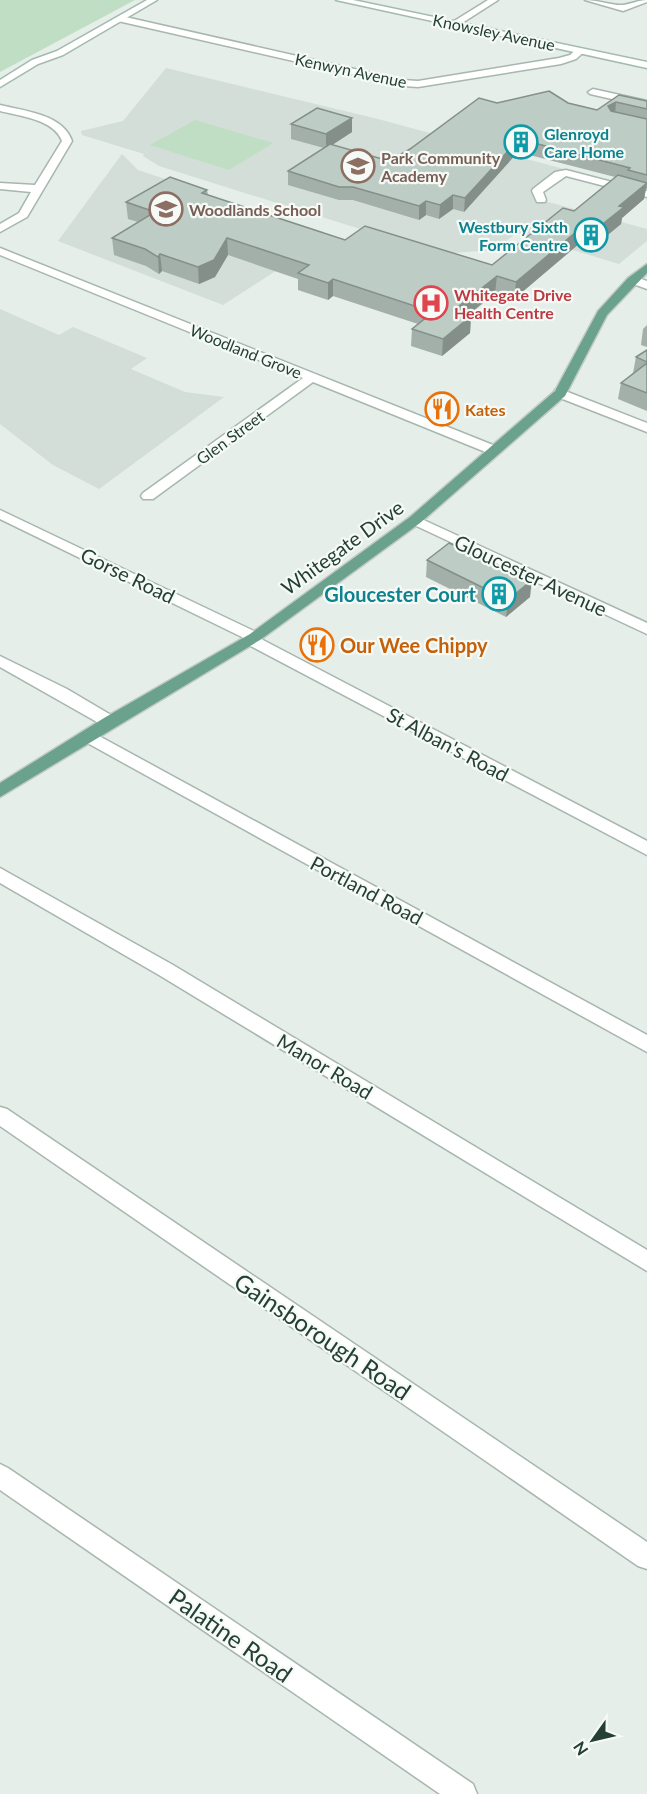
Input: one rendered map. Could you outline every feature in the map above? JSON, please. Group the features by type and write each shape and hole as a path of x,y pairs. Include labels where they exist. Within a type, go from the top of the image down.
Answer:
{"main road":[{"name":"Whitegate Drive","path":"0,791 110,722 252,638 415,520 492,450 560,393 602,314 632,280 647,267"}],"street":[{"path":"0,84 35,62 60,52 153,0"},
{"name":"Knowsley Avenue","path":"340,0 647,65"},
{"path":"456,23 494,0"},
{"path":"589,0 623,8 637,15"},
{"path":"623,8 645,0"},
{"name":"Kenwyn Avenue","path":"121,19 403,83 418,84 561,61 573,57 581,50"},
{"path":"593,92 647,104"},
{"path":"0,108 60,127 67,137 67,144 23,215 0,229"},
{"path":"541,200 537,191 559,174 566,172 647,194"},
{"path":"0,186 39,189"},
{"name":"Woodland Grove","path":"0,251 492,450"},
{"path":"632,280 647,285"},
{"name":"Glen Street","path":"148,496 312,377"},
{"path":"560,393 647,428"},
{"name":"Gorse Road","path":"0,514 252,638"},
{"name":"Gloucester Avenue","path":"415,520 647,629"},
{"name":"St Alban's Road","path":"252,638 647,849"},
{"path":"0,661 62,693 110,722"},
{"name":"Portland Road","path":"88,736 647,1044"},
{"name":"Manor Road","path":"0,875 166,970 647,1261"},
{"name":"Gainsborough Road","path":"0,1115 647,1557"},
{"name":"Palatine Road","path":"0,1476 463,1794"}],"shaded area":[{"name":"Park Community Academy","path":"166,68 374,118 564,169 537,191 541,200 647,229 647,241 619,264 517,233 493,250 440,254 159,166 143,156 144,154 82,135 81,131 123,121"},
{"name":"Woodlands School","path":"122,154 138,170 171,181 169,183 324,232 309,241 316,245 223,305 58,241"},
{"path":"0,309 59,335 73,327 147,358 131,369 185,392 224,397 99,489 53,465 0,424"}],"green space":[{"path":"0,0 135,0 0,72"},
{"path":"195,120 273,143 229,170 150,145"}],"building":[{"path":"549,91 568,103 597,110 619,95 647,101 647,109 616,102 608,106 611,111 647,119 647,175 628,170 630,168 519,139 465,198 453,195 440,205 426,201 419,206 353,187 339,187 288,171 330,144 389,161 410,149 479,98 497,103"},
{"path":"317,108 352,118 326,134 291,124"},
{"path":"618,175 647,183 619,206 624,207 595,230 582,227 516,282 497,276 454,310 471,316 443,339 412,329 433,312 333,279 328,283 298,273 309,265 227,238 214,260 198,267 160,254 158,257 145,249 112,238 155,212 126,202 170,177 207,190 202,193 345,240 365,226 492,265 563,208 574,211"},
{"path":"647,350 647,362 636,357"},
{"path":"647,363 647,393 621,383"},
{"path":"449,543 532,580 508,600 427,560"}],"place":[{"name":"Glenroyd Care Home","path":"521,142"},
{"name":"Park Community Academy","path":"358,166"},
{"name":"Woodlands School","path":"166,209"},
{"name":"Westbury Sixth Form Centre","path":"591,235"},
{"name":"Whitegate Drive Health Centre","path":"431,303"},
{"name":"Kates","path":"442,409"},
{"name":"Gloucester Court","path":"499,594"},
{"name":"Our Wee Chippy","path":"317,645"}]}
